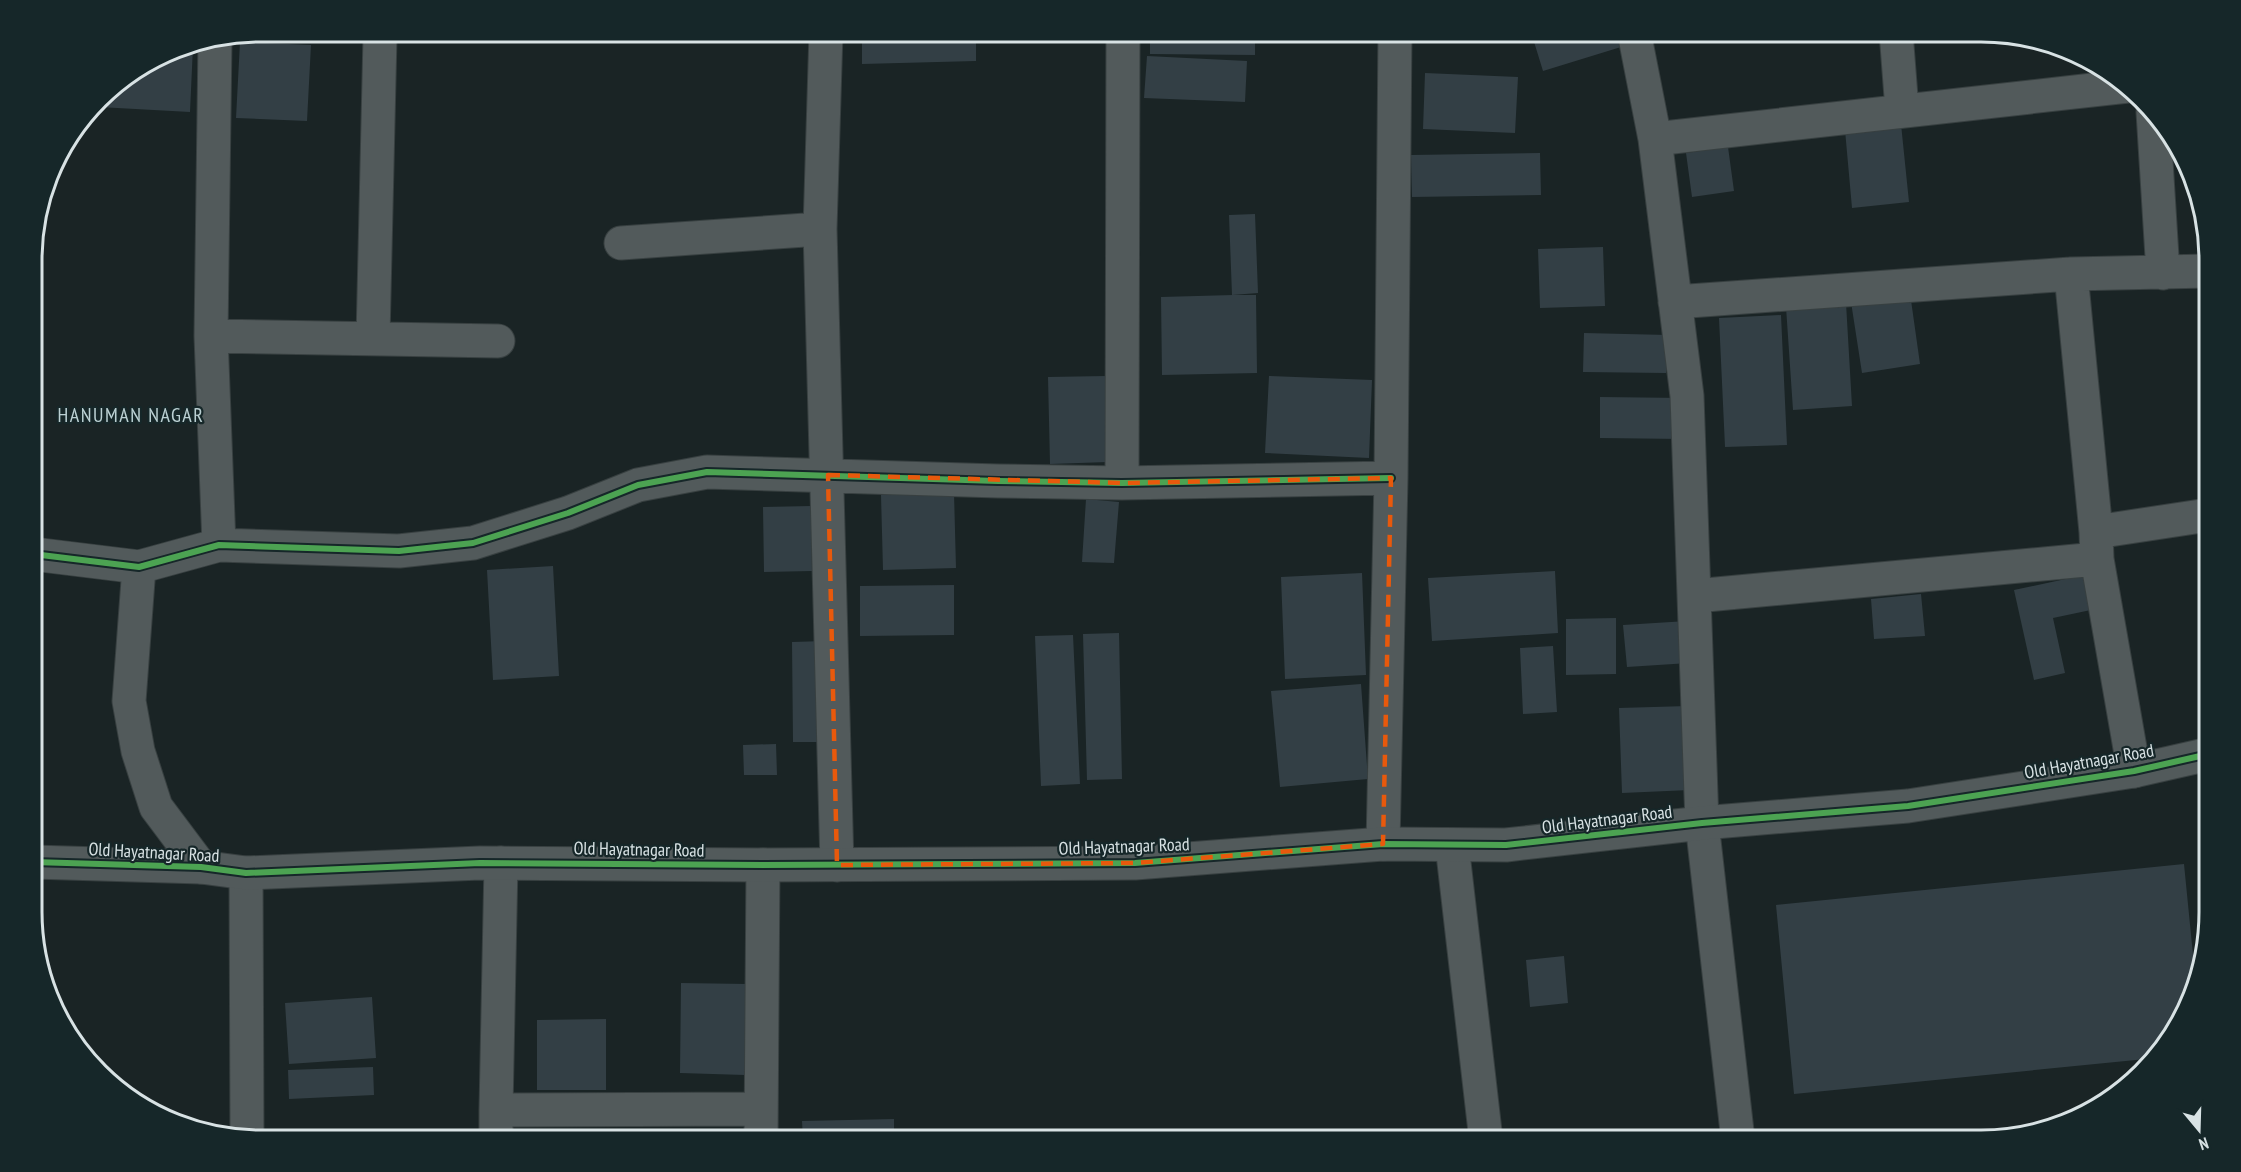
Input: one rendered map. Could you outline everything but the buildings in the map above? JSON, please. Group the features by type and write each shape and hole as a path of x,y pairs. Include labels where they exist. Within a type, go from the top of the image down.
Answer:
{"street":[{"path":"373,338 380,42"},
{"path":"826,42 820,230 837,865"},
{"path":"1122,483 1123,42"},
{"path":"1383,844 1391,478 1395,42"},
{"path":"1636,42 1655,139 1687,396 1702,823 1737,1130"},
{"path":"1897,42 1902,110"},
{"path":"215,46 211,336 219,545"},
{"path":"1655,139 2115,87"},
{"path":"2158,134 2163,273"},
{"path":"621,243 820,230"},
{"path":"1675,302 2071,274 2199,271"},
{"path":"2071,274 2097,546 2134,771"},
{"path":"211,336 498,340"},
{"path":"42,555 139,567 219,545 399,552 473,543 568,513 638,485 707,472 1122,483 1391,478"},
{"path":"1695,596 2097,546 2199,518"},
{"path":"139,567 129,700 138,751 156,807 201,867"},
{"name":"Old Hayatnagar Road","path":"42,862 201,867 246,873 501,862 763,866 1135,863 1383,844 1506,845 1702,823 1908,806 2134,771 2199,756"},
{"path":"1452,845 1485,1130"},
{"path":"501,862 496,1125 761,1125 763,866"},
{"path":"246,873 247,1130"}],"highlighted area":[{"path":"828,475 1122,483 1391,478 1383,844 1135,863 837,865"}],"cycle path":[{"path":"42,555 139,567 219,545 399,551 473,543 568,513 638,485 707,472 1122,483 1391,478"},
{"path":"42,862 201,867 246,873 480,863 763,865 1135,863 1383,844 1506,845 1702,823 1908,806 2134,771 2199,756"}],"district":[{"name":"HANUMAN NAGAR","path":"131,415"}]}
